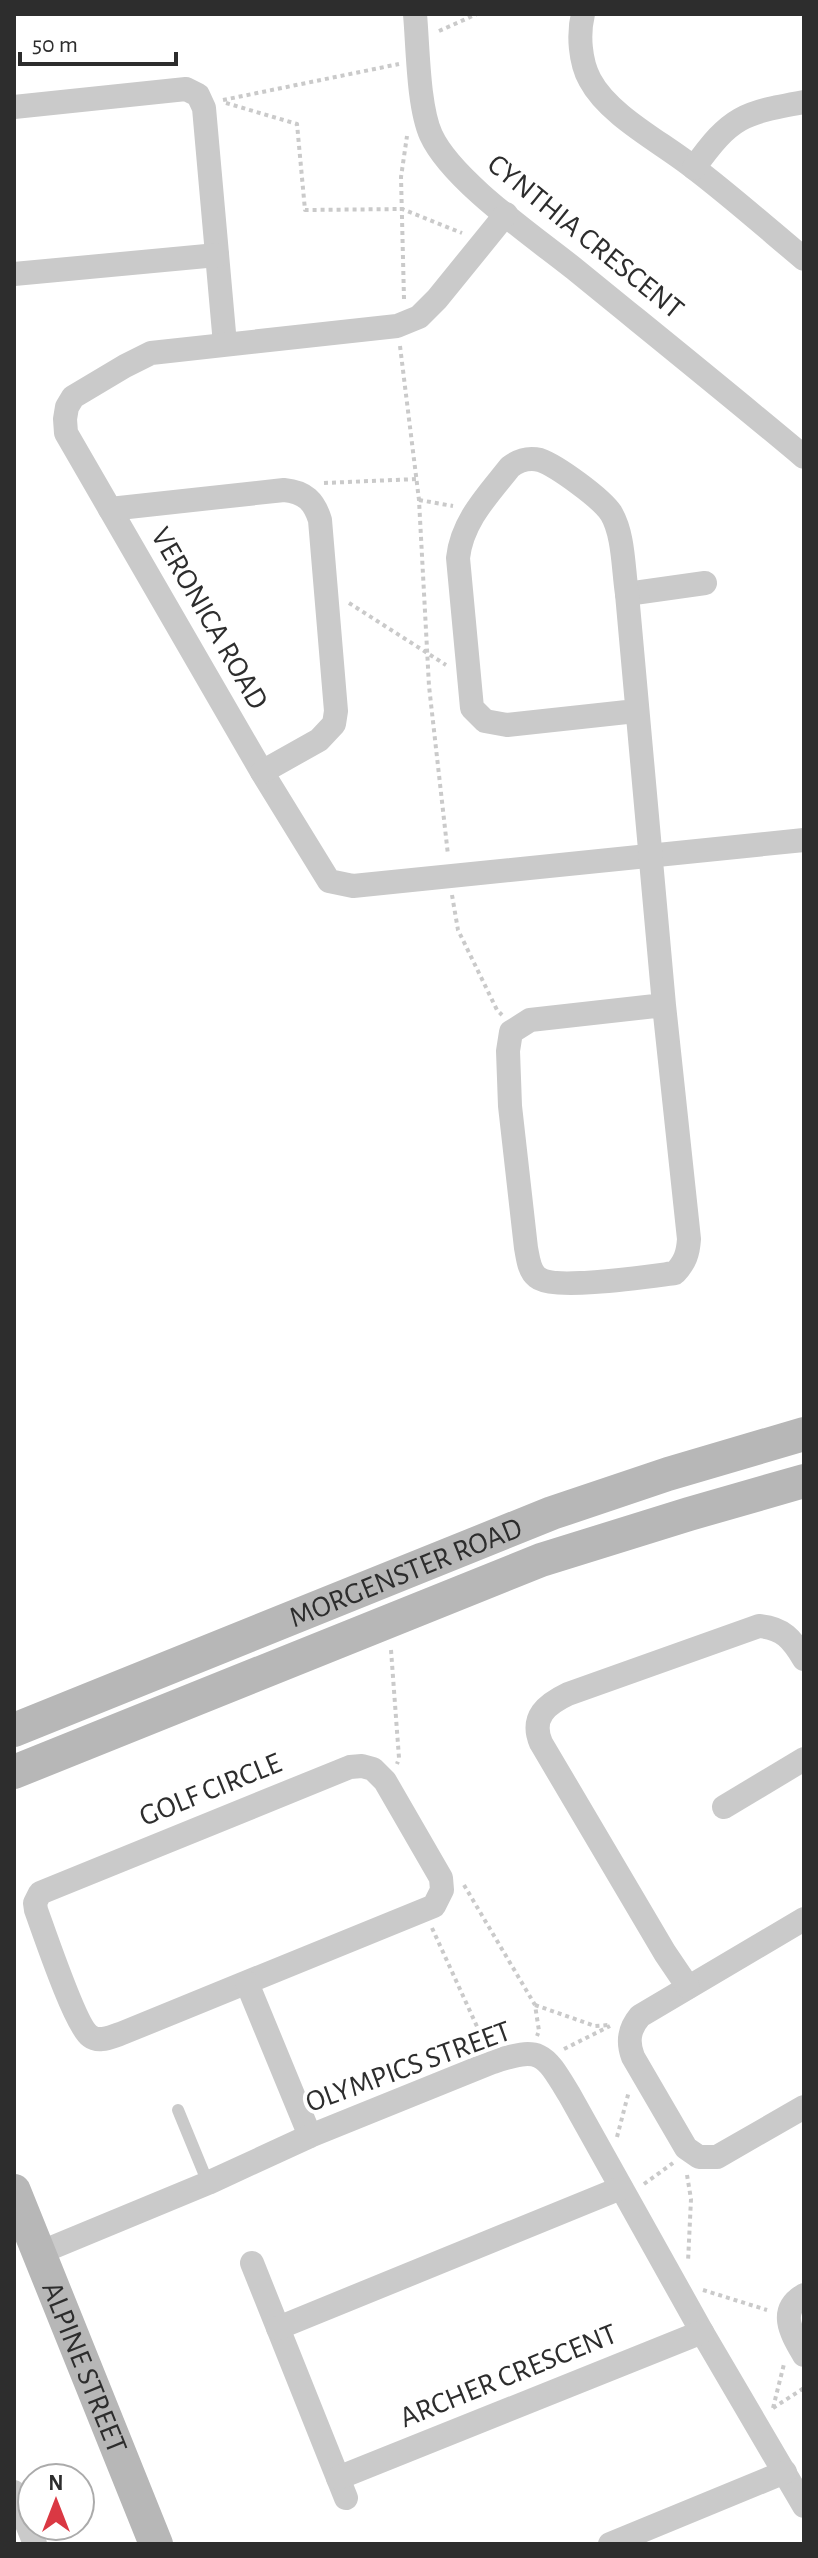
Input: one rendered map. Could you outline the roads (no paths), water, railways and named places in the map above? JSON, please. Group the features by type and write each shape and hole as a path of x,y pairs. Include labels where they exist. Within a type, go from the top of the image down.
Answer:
{"main road":[{"name":"MORGENSTER ROAD","path":"14,1730 552,1513 668,1474 804,1434"},
{"name":"MORGENSTER ROAD","path":"14,1772 541,1560 804,1481"},
{"name":"ALPINE STREET","path":"14,2191 156,2544"}],"street":[{"path":"583,14 583,62 590,80 603,98 804,259"},
{"name":"CYNTHIA CRESCENT","path":"416,26 429,132 454,169 801,449"},
{"path":"14,107 186,89 194,91 204,108 225,344"},
{"path":"694,168 728,127 741,117 804,102"},
{"name":"VERONICA ROAD","path":"506,214 419,317 397,326 151,353 73,397 67,407 66,433 262,772 329,881 353,886 804,840"},
{"path":"14,274 217,255"},
{"path":"636,711 507,725 485,721 472,708 458,558 460,540 471,517 510,467 523,459 540,461 566,474 611,513 619,532 689,1239 688,1255 675,1273 578,1283 551,1283 537,1278 529,1265 526,1248 510,1106 508,1051 511,1032 530,1020 664,1005"},
{"path":"110,509 284,490 297,491 315,505 320,520 336,711 334,724 319,740 262,772"},
{"path":"627,594 705,583"},
{"path":"688,1987 541,1743 538,1719 550,1702 568,1694 759,1626 781,1631 792,1639 804,1659"},
{"path":"724,1807 804,1759"},
{"name":"GOLF CIRCLE","path":"350,1767 373,1769 390,1790 439,1872 442,1884 438,1901 425,1911 247,1983 120,2034 93,2039 86,2033 74,2011 36,1910 36,1898 44,1890 350,1767"},
{"path":"804,1919 646,2013 636,2022 630,2039 633,2057 686,2148 699,2157 717,2157 804,2107"},
{"path":"247,1983 310,2136"},
{"name":"OLYMPICS STREET","path":"39,2253 208,2183 310,2136 493,2062 538,2056 569,2094 702,2332 764,2414 785,2472 804,2506"},
{"path":"278,2328 621,2188"},
{"name":"ARCHER CRESCENT","path":"252,2263 342,2488 702,2332"},
{"path":"804,2295 790,2308 789,2324 804,2355"},
{"path":"610,2544 785,2472"},
{"path":"15,2496 35,2544"}],"lane":[{"path":"178,2110 208,2183"}]}
